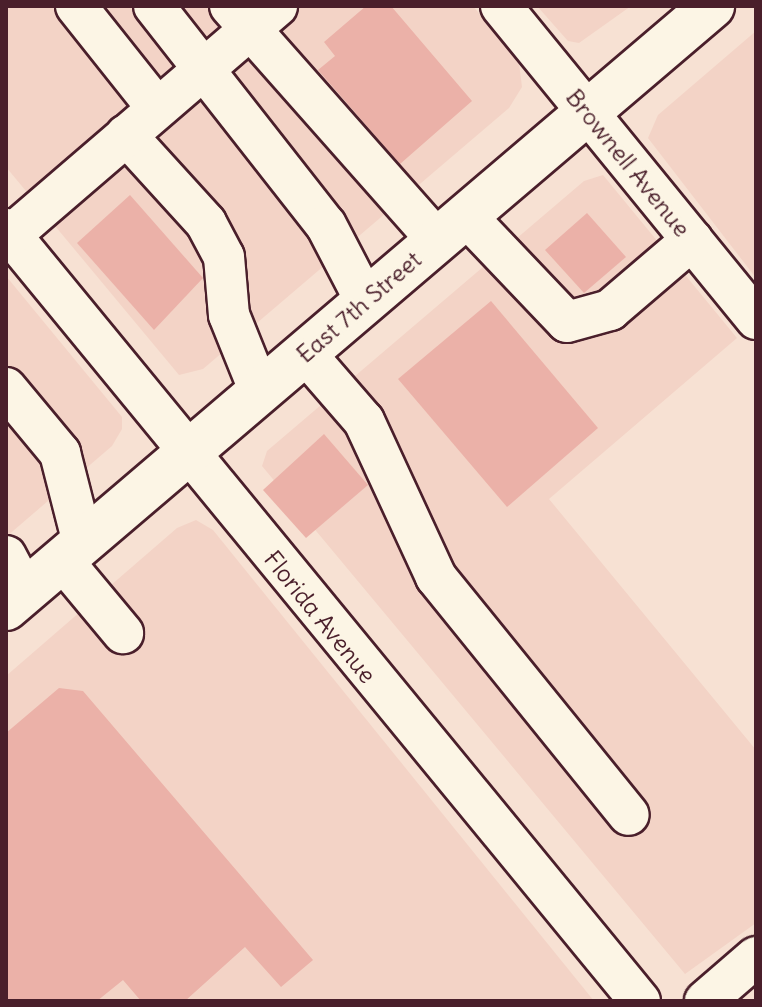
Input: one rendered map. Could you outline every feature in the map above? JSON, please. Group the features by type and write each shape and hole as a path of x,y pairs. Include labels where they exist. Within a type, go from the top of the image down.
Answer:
{"main road":[{"name":"East 7th Street","path":"12,585 73,552 712,6"}],"street":[{"path":"76,6 157,108"},
{"path":"154,6 326,225 365,300"},
{"name":"Brownell Avenue","path":"501,6 754,311"},
{"path":"8,232 203,69 252,14 451,228 567,322 610,310 692,240"},
{"path":"126,135 206,223 224,257 229,315 260,392"},
{"name":"Florida Avenue","path":"8,232 640,1001"},
{"path":"305,353 364,421 436,577 629,815"},
{"path":"6,388 60,453 73,552 123,633"},
{"path":"705,1001 756,957"}],"shaded area":[{"path":"6,6 473,6 519,63 522,87 509,108 203,369 179,375 6,167"},
{"path":"537,6 631,6 579,43 568,41"},
{"path":"756,31 756,278 648,138 658,115"},
{"path":"603,175 737,338 549,499 756,750 756,923 685,974 262,466 267,451 584,181"},
{"path":"6,276 122,417 122,429 112,446 6,537"},
{"path":"196,520 213,530 594,1001 6,1001 6,676 177,528"}],"building":[{"path":"366,6 391,6 472,101 400,164 318,70 335,56 324,42"},
{"path":"130,195 203,278 154,330 77,243"},
{"path":"587,213 626,257 584,293 545,250"},
{"path":"491,301 598,428 507,507 398,379"},
{"path":"324,434 368,485 306,538 263,490"},
{"path":"59,688 83,691 313,960 281,987 245,947 185,1001 141,1001 123,980 97,1001 6,1001 6,733"}]}
